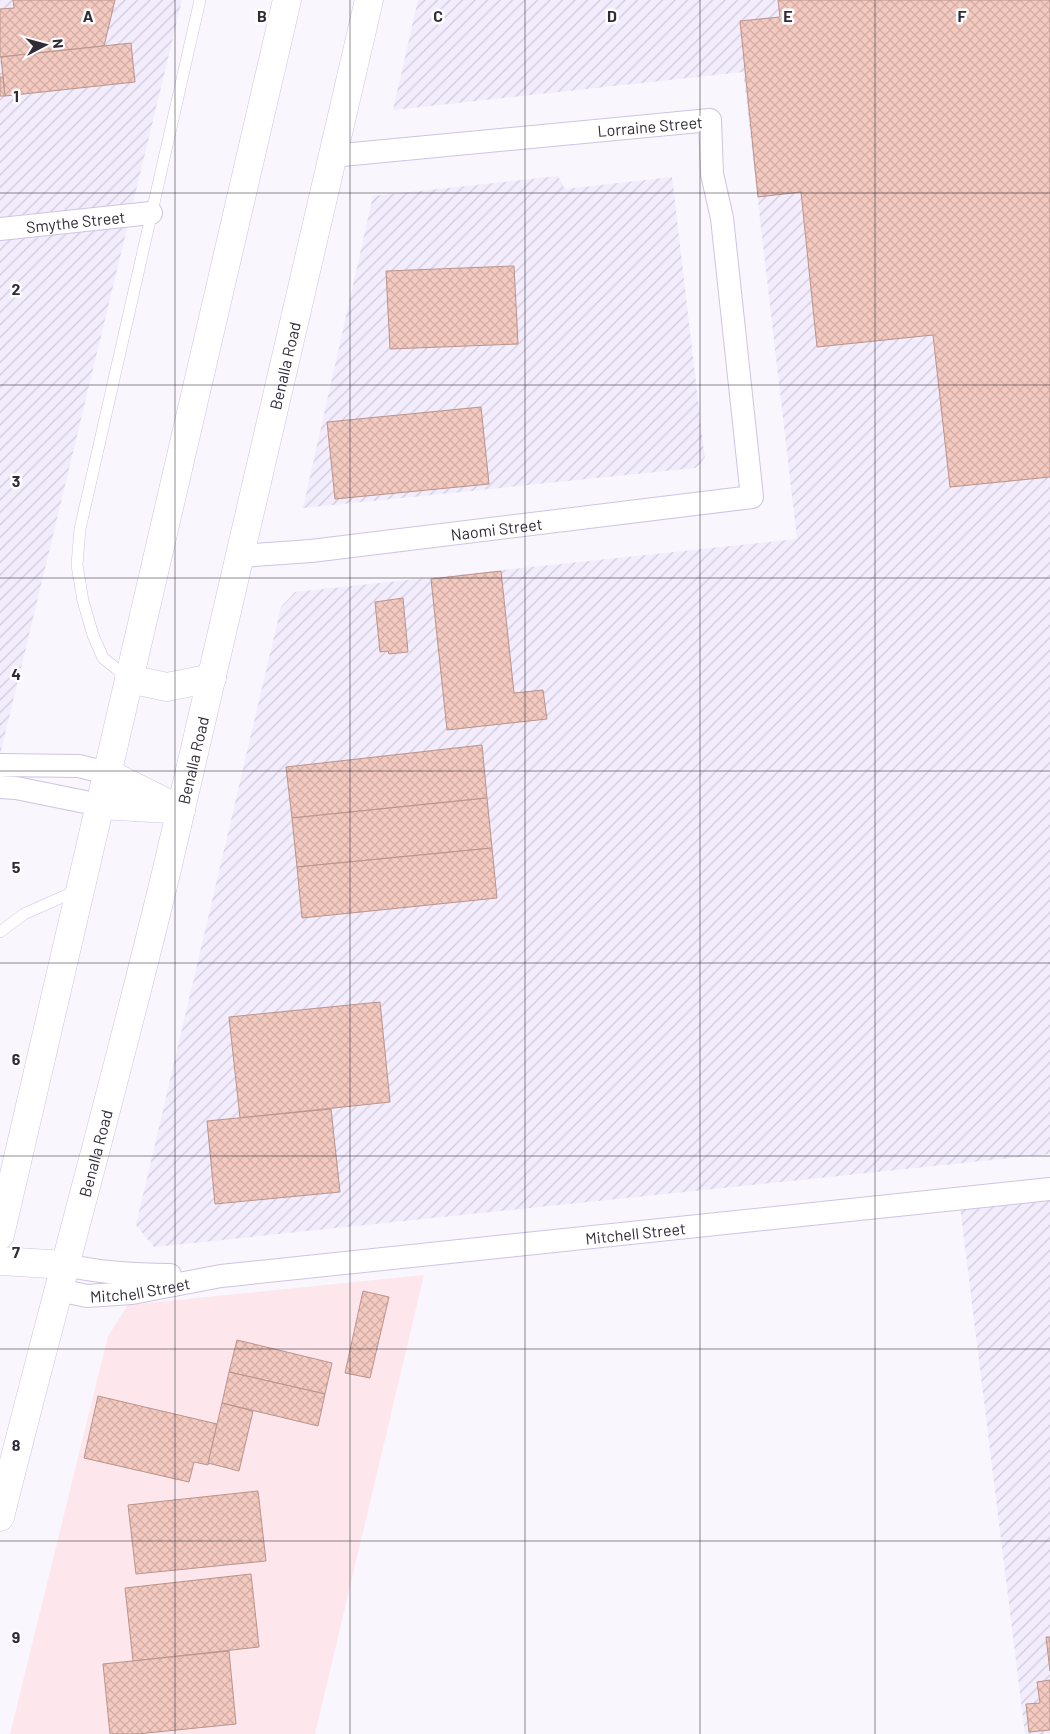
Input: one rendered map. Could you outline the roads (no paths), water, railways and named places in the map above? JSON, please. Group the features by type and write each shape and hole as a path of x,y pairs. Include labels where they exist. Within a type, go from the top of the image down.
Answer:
{"highway":[{"path":"0,1235 287,0"},
{"name":"Benalla Road","path":"0,1517 132,1014 369,0"},
{"path":"129,679 167,687 212,678"},
{"path":"107,773 181,810"},
{"path":"100,805 181,810"},
{"path":"0,1262 66,1264"},
{"path":"0,1262 59,1290"}],"street":[{"name":"Lorraine Street","path":"332,156 710,120 712,174 722,218 752,497"},
{"name":"Smythe Street","path":"0,229 151,213"},
{"name":"Naomi Street","path":"240,556 321,549 752,497"},
{"path":"0,765 79,766 107,773"},
{"path":"0,787 16,788 100,805"},
{"name":"Mitchell Street","path":"59,1290 87,1296 132,1293 221,1276 1050,1189"},
{"name":"Mitchell Street","path":"66,1264 94,1272 127,1275 221,1276"}],"lane":[{"path":"129,679 104,658 93,635 83,601 77,565 80,528 200,0"},
{"path":"0,932 24,914 80,889"}]}
